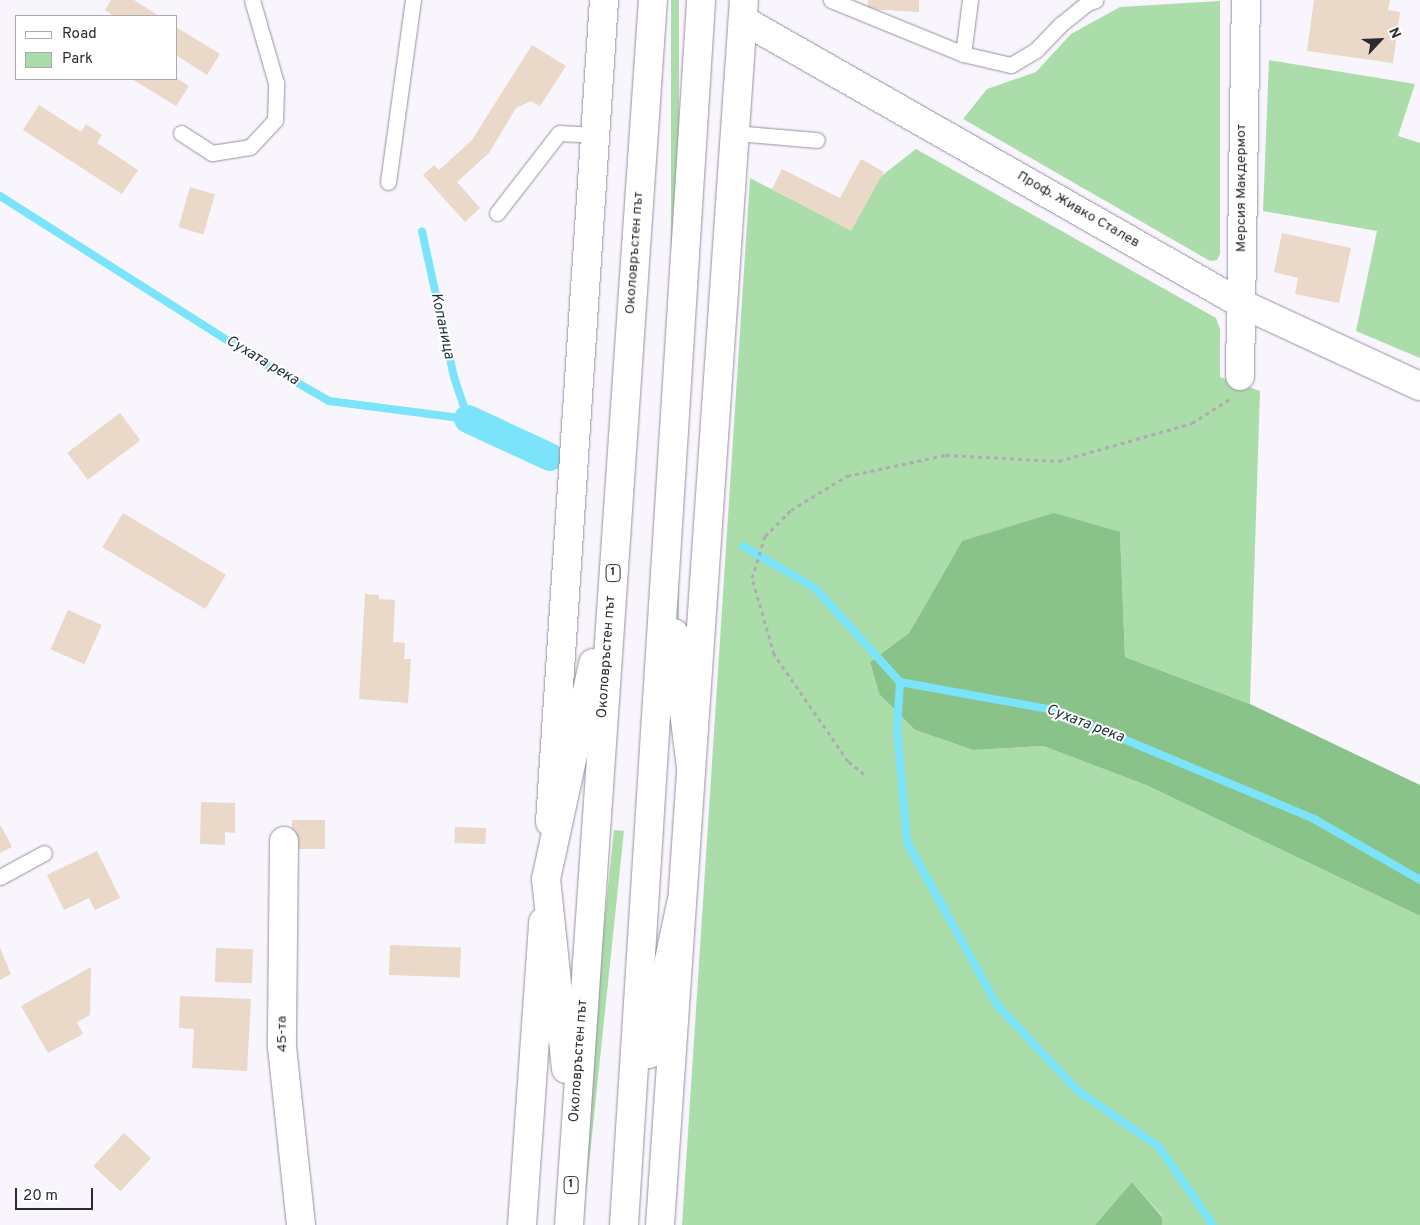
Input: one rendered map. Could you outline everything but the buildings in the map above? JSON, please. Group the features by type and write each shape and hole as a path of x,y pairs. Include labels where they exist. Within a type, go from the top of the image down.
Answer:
{"main road":[{"path":"522,1225 604,0"},
{"name":"Околовръстен път","path":"569,1225 653,0"},
{"path":"624,1225 701,0"},
{"name":"Мерсия Макдермот","path":"1240,376 1246,0"},
{"path":"660,1225 744,10"},
{"name":"Проф. Живко Сталев","path":"744,10 1240,303 1420,386"},
{"path":"574,1145 546,879 613,568"},
{"path":"666,570 691,768"},
{"name":"45-та","path":"284,841 282,1047 301,1225"},
{"path":"630,1146 681,904"}],"lane":[{"path":"181,133 212,152 231,150 250,147 275,120 276,83 252,0"},
{"path":"388,182 413,0"},
{"path":"831,0 963,54 1011,65 1036,50 1060,25 1087,3 1096,0"},
{"path":"963,54 970,0"},
{"path":"497,213 559,133 595,135"},
{"path":"735,133 817,140"},
{"path":"0,877 44,852"}],"path":[{"path":"864,774 848,761 774,654 752,578 765,536 791,510 847,476 946,455 1060,461 1192,422 1230,399 1240,376"}],"green space":[{"path":"671,0 679,0 679,704 671,704"},
{"path":"1220,1 1220,254 1217,260 1210,261 963,119 987,89 1036,72 1071,34 1120,7"},
{"path":"1269,60 1415,84 1398,136 1420,143 1420,358 1356,331 1377,231 1263,211"},
{"path":"916,149 1216,318 1220,329 1220,377 1260,391 1250,704 1125,657 1120,532 962,541 909,633 870,662 879,694 915,730 973,750 1043,746 1146,785 1420,916 1420,1225 1162,1225 1162,1216 1132,1182 1095,1225 682,1225 750,178 828,218"},
{"path":"1054,513 1120,532 1125,657 1250,704 1420,785 1420,916 1146,785 1043,746 973,750 915,730 879,694 870,662 909,633 962,541"},
{"path":"614,830 624,831 583,1225 573,1224"},
{"path":"1132,1182 1162,1217 1162,1225 1095,1225"}],"waterway":[{"name":"Сухата река","path":"0,196 258,360 329,401 468,419 454,377 422,231"},
{"name":"Сухата река","path":"468,419 550,457"},
{"name":"Сухата река","path":"743,546 815,588 900,682 1054,710 1314,819 1420,880"},
{"path":"900,682 897,728 907,842 997,1005 1077,1090 1159,1147 1213,1225"}],"water label":[{"name":"Копаница","path":"442,326"}]}
